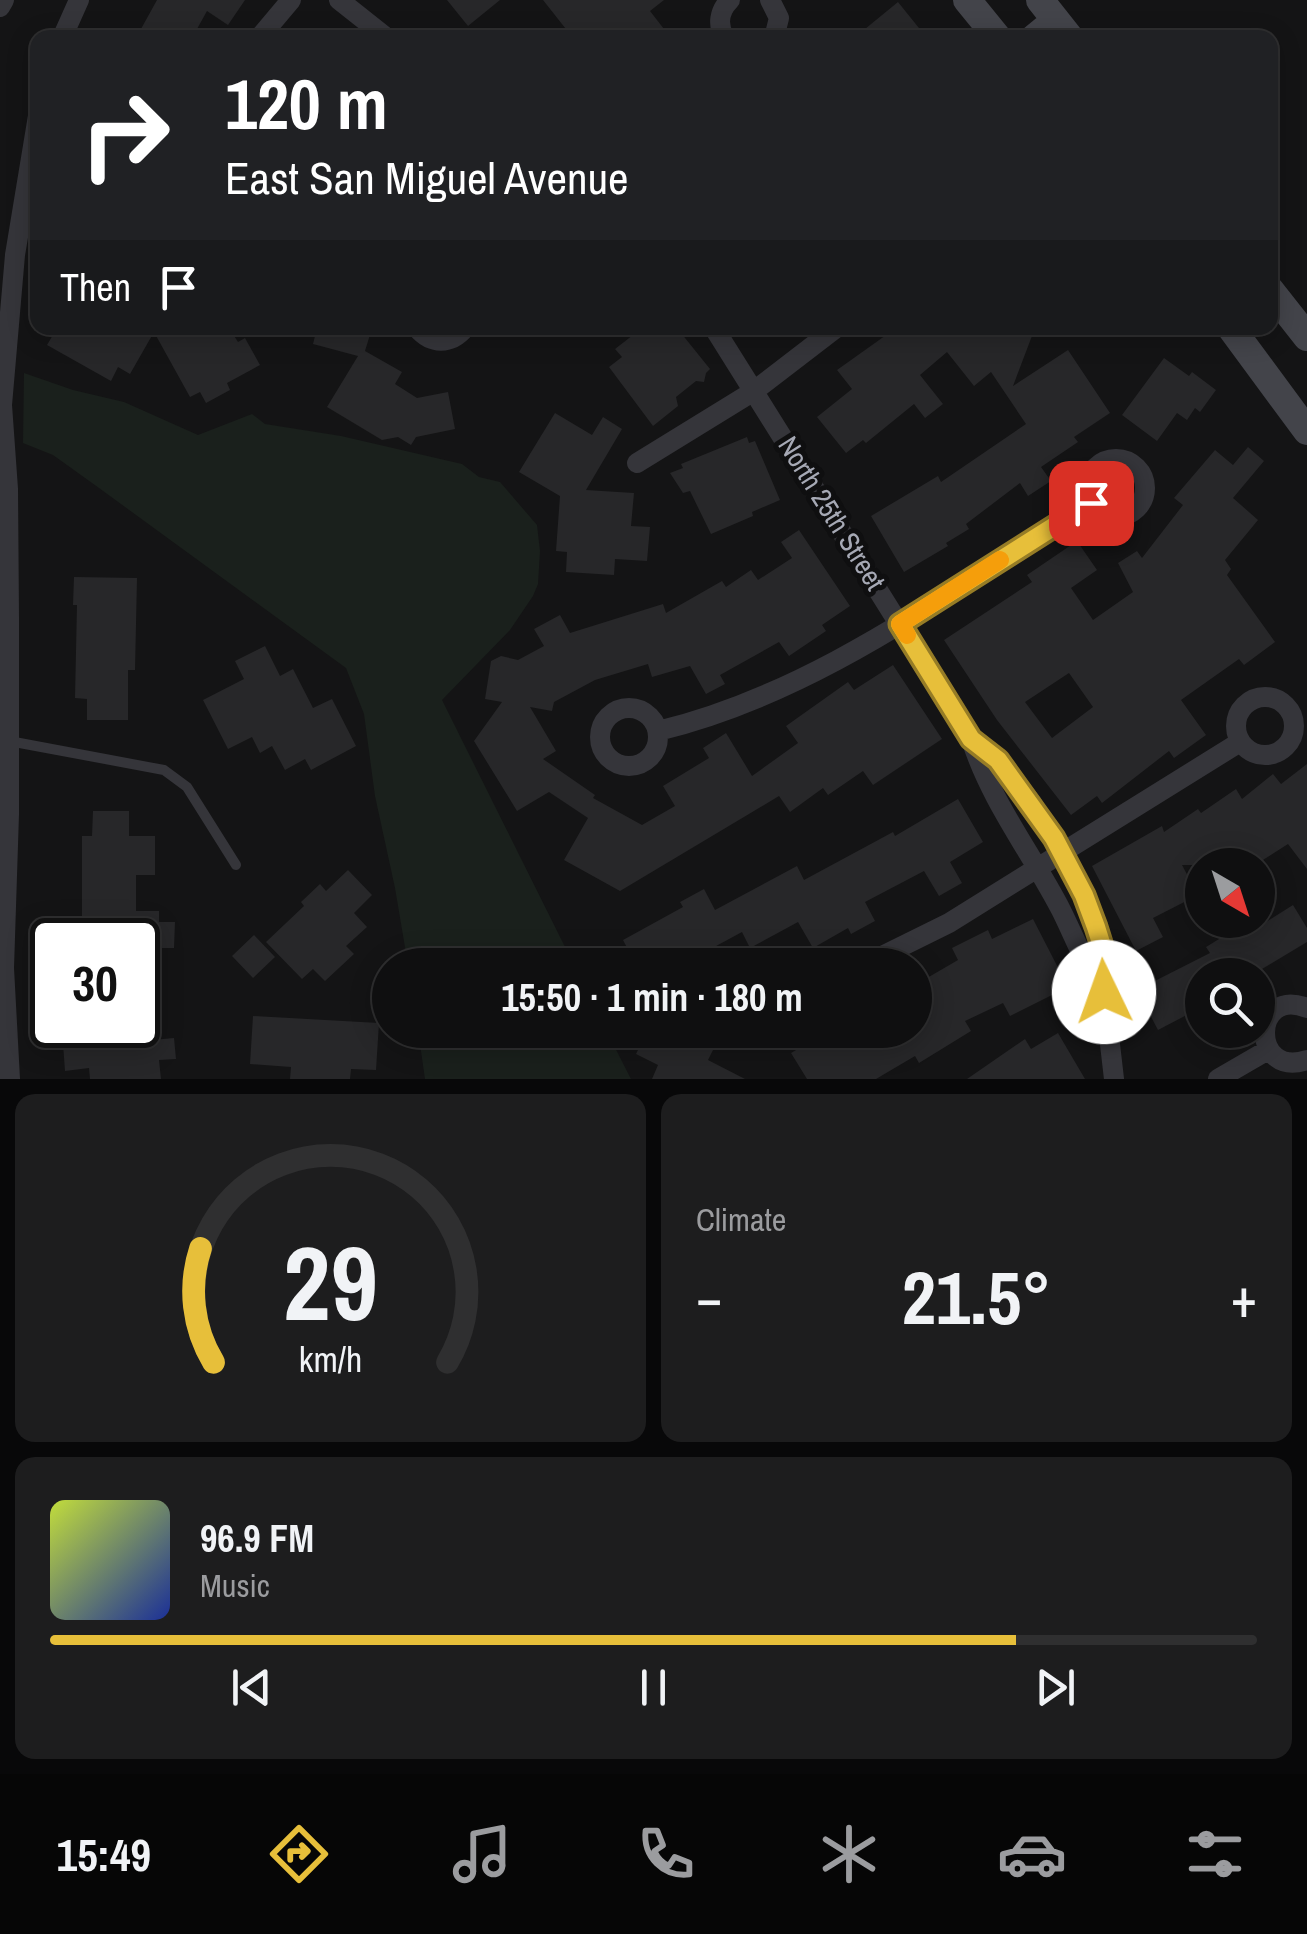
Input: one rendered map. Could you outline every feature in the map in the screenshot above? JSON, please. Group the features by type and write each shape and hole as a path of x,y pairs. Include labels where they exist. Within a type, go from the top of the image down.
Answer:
{"main road":[{"path":"967,0 991,30"},
{"path":"1278,300 1307,337"},
{"path":"1235,335 1307,431"}],"street":[{"path":"0,7 4,0"},
{"path":"66,30 79,0"},
{"path":"267,30 291,0"},
{"path":"339,0 377,30"},
{"path":"723,30 722,12 730,0"},
{"path":"770,0 779,18 776,30"},
{"path":"10,1079 2,950 8,741 8,489 1,405 30,150"},
{"path":"424,335 444,341 457,335"},
{"name":"North 25th Street","path":"718,335 971,739 983,775 1104,992"},
{"path":"637,464 754,391 827,335"},
{"path":"658,731 762,699 799,681 900,624 1091,503"},
{"name":"North 25th Street","path":"971,739 998,760 1032,803 1084,895 1108,965 1104,992 1114,1079"},
{"path":"899,948 949,924 1240,742"},
{"path":"1307,1008 1290,1005 1272,1013 1264,1031 1268,1050 1282,1062 1307,1060"},
{"path":"1218,1079 1268,1050"}],"lane":[{"path":"8,741 164,770 188,787 236,865"}],"shaded area":[{"path":"24,373 124,402 198,435 252,414 265,424 341,436 462,464 479,477 500,482 537,525 538,584 510,630 442,700 566,948 405,948 375,796 364,714 346,668 53,455 23,443"},
{"path":"421,1048 615,1048 631,1079 425,1079"}],"building":[{"path":"157,0 245,0 228,25 207,11 196,30 140,30"},
{"path":"447,0 500,0 468,26"},
{"path":"543,0 664,0 650,11 665,30 567,30"},
{"path":"898,2 921,30 864,30"},
{"path":"53,335 152,335 130,374 118,367 111,381 47,345"},
{"path":"156,335 234,335 238,342 245,338 260,365 227,383 230,390 206,403 200,392 190,397"},
{"path":"315,335 370,335 365,351 402,372 395,384 417,398 448,392 455,429 416,437 411,445 398,437 382,440 327,407 358,356 313,344"},
{"path":"633,335 683,335 710,369 704,382 696,381 676,397 678,406 653,426 609,367 622,357 615,349"},
{"path":"886,335 1032,335 1013,386 1068,350 1110,413 1074,437 1078,442 1041,467 1051,481 1028,496 1020,483 966,524 969,529 946,543 948,546 904,572 871,516 938,476 941,482 1026,424 991,372 974,386 947,352 920,375 943,404 925,418 914,404 866,443 863,440 846,453 817,417 852,389 837,370"},
{"path":"1164,358 1216,390 1200,412 1195,408 1187,420 1177,413 1157,441 1122,415"},
{"path":"555,413 592,435 603,417 622,429 586,490 634,493 631,526 650,527 647,561 615,559 614,575 566,572 567,552 556,551 560,496 519,472"},
{"path":"747,437 749,443 755,441 780,500 711,534 690,491 683,493 670,473 683,468 681,464"},
{"path":"1248,447 1264,461 1233,498 1258,520 1225,560 1231,569 1227,575 1275,642 1244,665 1239,659 1181,700 1206,735 1174,758 1169,751 1102,803 1097,796 1071,815 997,720 944,640 1032,582 1027,575 1077,541 1097,570 1071,588 1093,620 1133,592 1118,563 1137,551 1142,558 1183,505 1174,498 1215,450 1233,465","holes":["1069,673 1093,707 1052,738 1025,702"]},
{"path":"799,530 850,606 822,625 826,631 789,656 779,642 720,675 725,684 706,694 690,666 652,677 648,664 595,680 554,702 552,711 530,707 556,751 543,759 595,795 593,798 642,825 675,806 663,786 709,758 703,748 726,733 752,776 798,743 786,726 848,682 854,690 893,665 942,739 873,785 863,771 828,795 823,788 790,812 779,796 620,891 564,860 588,818 549,792 517,811 474,741 502,702 485,699 491,661 501,656 518,660 544,646 534,629 560,615 570,633 663,604 666,613 722,581 726,587 751,570 758,580 792,558 781,542"},
{"path":"74,577 137,578 135,670 128,670 128,720 87,720 87,699 75,698"},
{"path":"265,646 280,676 293,669 313,708 332,699 356,746 311,770 305,759 285,770 272,746 260,753 252,737 228,749 203,700 244,679 235,661"},
{"path":"1307,764 1307,869 1288,844 1275,852 1275,848 1185,848 1185,902 1153,918 1163,937 1136,951 1092,866 1162,826 1164,832 1198,809 1201,813 1236,789 1242,799 1273,774 1281,784"},
{"path":"958,799 983,842 950,862 962,883 939,896 924,871 865,902 875,921 851,934 848,928 813,948 798,922 750,948 742,932 712,948 627,948 623,940 683,907 680,902 704,889 715,910 797,866 804,880 893,832 895,836"},
{"path":"93,811 129,811 129,836 155,836 155,875 136,875 136,911 159,911 159,918 51,918 82,917 82,836 92,836"},
{"path":"348,870 372,895 354,913 367,927 346,946 354,954 325,981 313,969 302,979 266,942 304,906 301,902 320,884 326,891"},
{"path":"1293,905 1307,928 1307,942 1275,961 1275,958 1200,958 1210,953 1206,947 1221,938 1275,938 1275,916"},
{"path":"1033,919 1068,987 1010,1016 1003,1003 965,1021 971,1031 919,1063 915,1056 876,1079 807,1079 791,1053 799,1048 932,1048 932,975 958,960 952,948 988,930 992,939"},
{"path":"160,922 175,922 174,948 160,948"},
{"path":"254,935 275,957 253,978 232,956"},
{"path":"1185,966 1185,1016 1158,1030 1137,990"},
{"path":"253,1016 372,1023 372,1048 377,1048 376,1070 351,1069 350,1079 290,1079 291,1067 250,1064"},
{"path":"1058,1033 1085,1079 967,1079 1025,1039 1031,1049"},
{"path":"174,1038 176,1059 159,1060 161,1079 90,1079 89,1068 65,1071 63,1048 160,1048 160,1039"},
{"path":"639,1048 714,1048 708,1060 745,1079 652,1079 658,1065 636,1054"}],"slow traffic":[{"path":"907,635 900,624 1000,560"}],"route":[{"path":"1091,503 900,624 971,739 998,760 1054,838 1096,927 1108,965 1104,992"}]}
